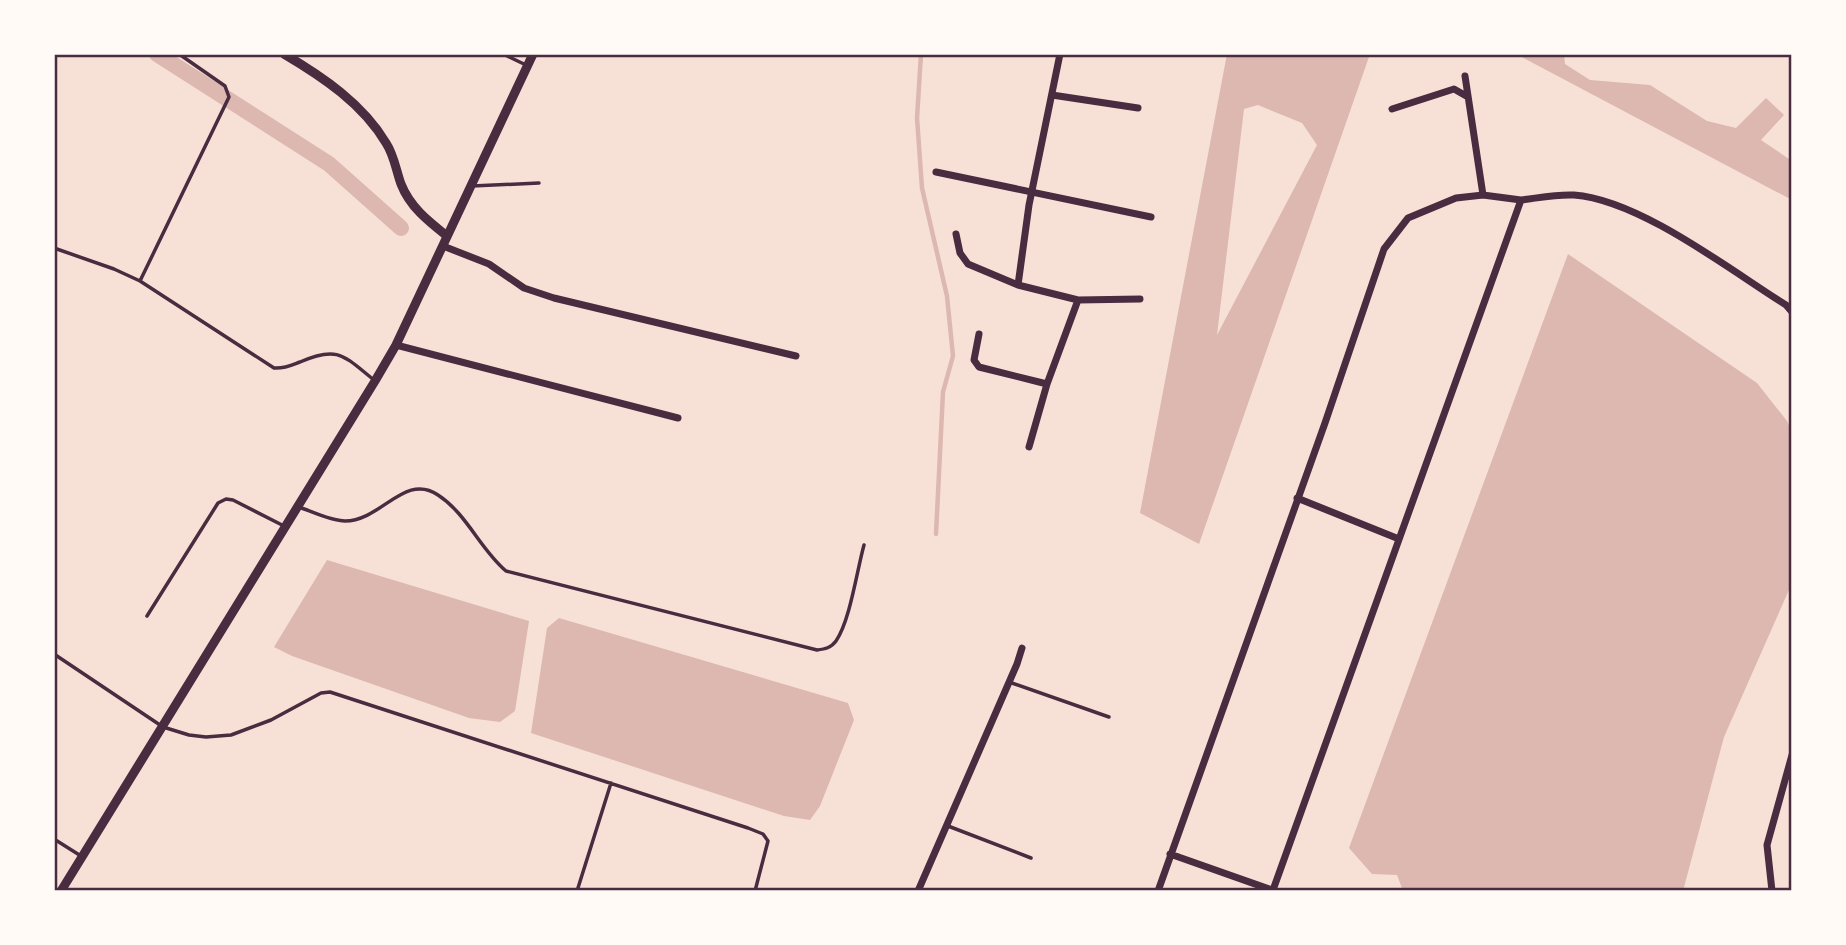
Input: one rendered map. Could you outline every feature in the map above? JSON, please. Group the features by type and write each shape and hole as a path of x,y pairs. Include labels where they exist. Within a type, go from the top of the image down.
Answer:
{"street":[{"path":"284,54 307,67 349,99 371,121 387,144 408,199 445,241 488,264 524,288 554,299 796,356"},
{"path":"61,891 299,508 396,345 533,54"},
{"path":"1018,285 1060,54"},
{"path":"1465,76 1483,195"},
{"path":"1392,109 1454,89 1468,97"},
{"path":"1052,95 1138,108"},
{"path":"936,172 1151,217"},
{"path":"1158,891 1325,423 1384,249 1408,218 1456,198 1483,195 1521,200 1574,195 1624,207 1677,236 1786,305 1792,312"},
{"path":"1170,853 1274,890 1521,200"},
{"path":"956,234 962,258 968,264 1018,285 1078,300 1140,299"},
{"path":"1030,447 1047,384 1078,300"},
{"path":"979,334 974,360 979,367 1047,384"},
{"path":"396,345 678,418"},
{"path":"1297,498 1399,539"},
{"path":"918,891 1022,648"},
{"path":"1772,891 1767,845 1792,755"}],"lane":[{"path":"140,281 229,97 225,86 179,54"},
{"path":"503,54 528,66"},
{"path":"471,186 539,183"},
{"path":"54,248 140,281 274,368 281,369 316,355 332,352 348,360 375,381"},
{"path":"299,508 346,521 388,505 406,490 425,489 435,492 448,502 506,571 817,650 827,649 835,642 843,627 864,545"},
{"path":"146,616 218,503 226,499 233,500 286,527"},
{"path":"54,654 163,727 198,736 231,735 271,719 321,693 330,692 763,834 768,841 768,847 755,891"},
{"path":"1009,682 1109,717"},
{"path":"578,891 611,783"},
{"path":"948,826 1031,858"},
{"path":"54,839 83,857"}],"shaded area":[{"path":"1227,54 1370,54 1199,544 1140,513","holes":["1258,105 1302,123 1317,145 1217,335 1244,109"]},
{"path":"1516,54 1564,54 1565,64 1590,80 1650,85 1707,121 1736,128 1766,98 1784,115 1761,140 1792,161 1792,200"},
{"path":"1568,254 1757,383 1787,421 1792,432 1792,583 1724,737 1683,891 1403,891 1397,875 1372,874 1349,848"},
{"path":"327,560 529,621 515,711 500,722 469,718 292,656 274,647"},
{"path":"559,618 848,703 854,720 820,806 810,820 784,816 531,733 547,628"}],"waterway":[{"path":"157,54 329,164 401,228"},
{"path":"921,54 917,118 922,188 947,296 953,356 943,392 936,534"}]}
